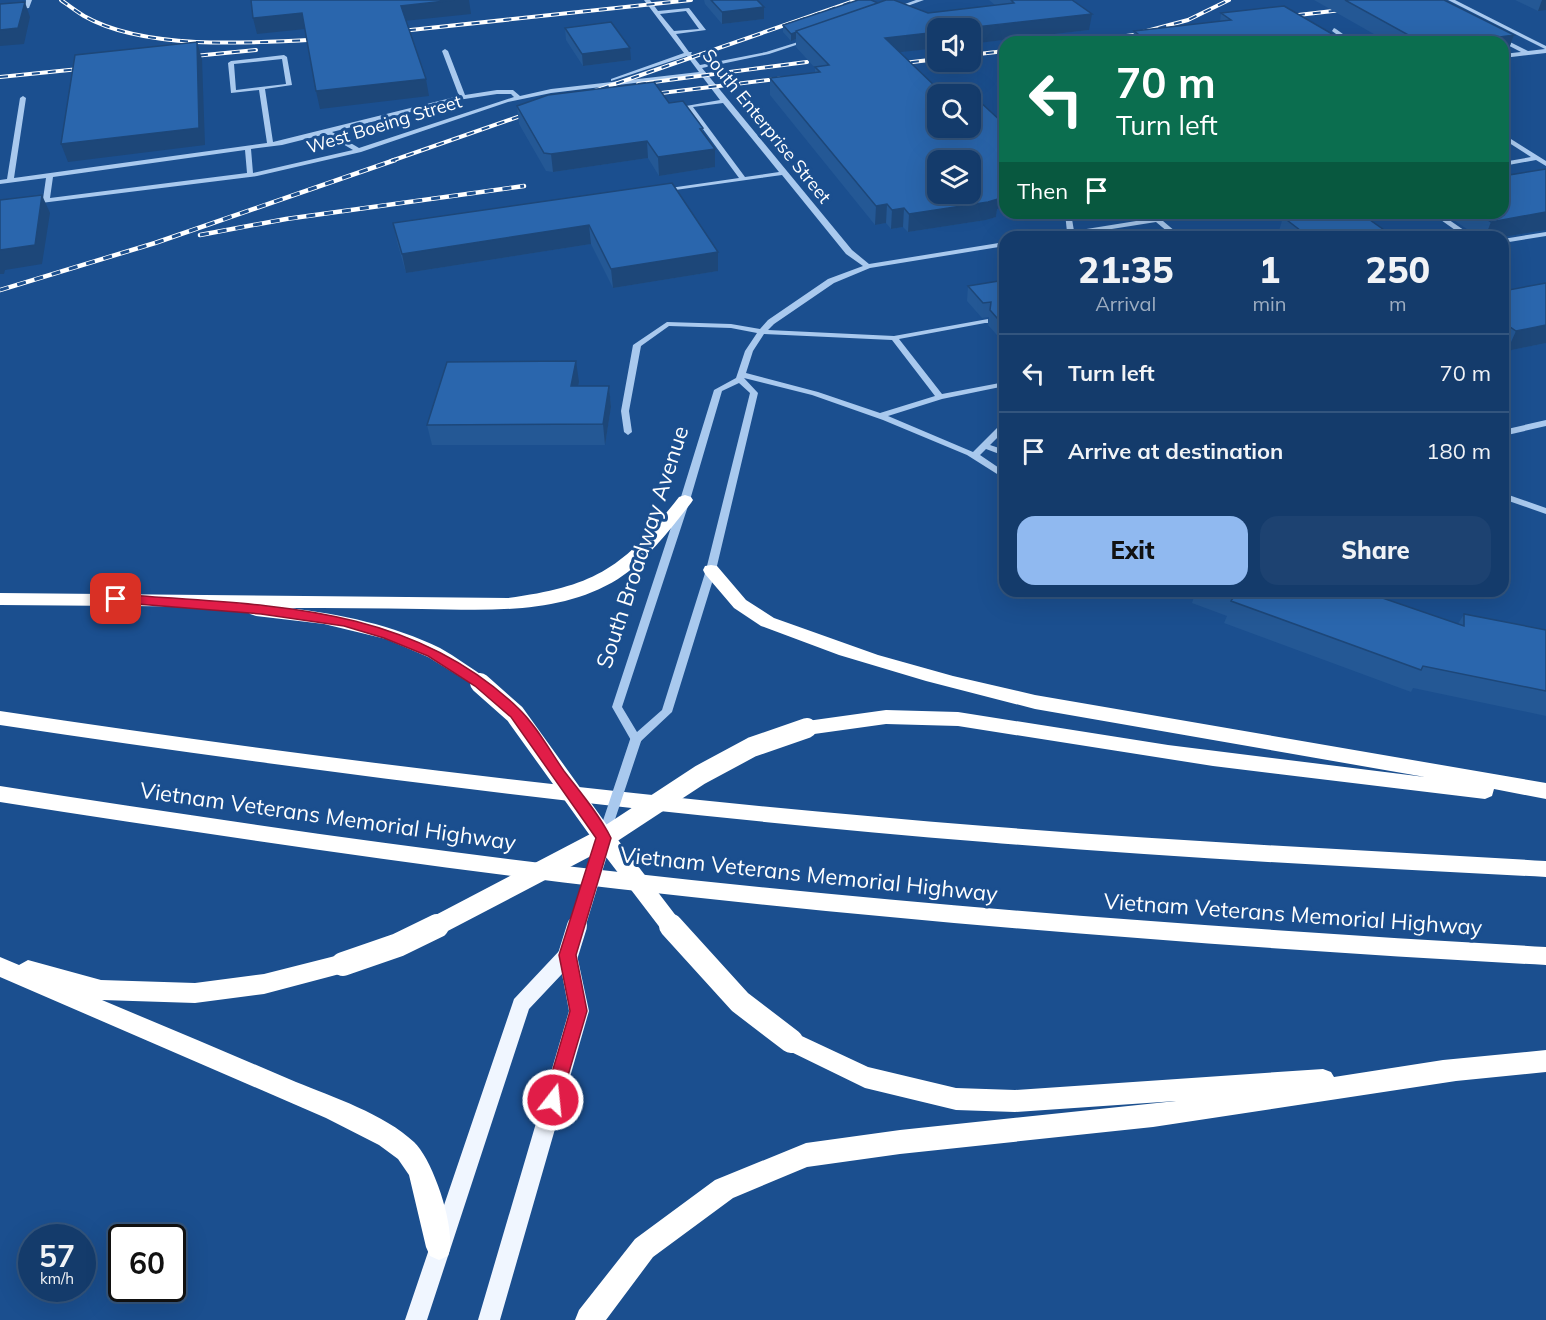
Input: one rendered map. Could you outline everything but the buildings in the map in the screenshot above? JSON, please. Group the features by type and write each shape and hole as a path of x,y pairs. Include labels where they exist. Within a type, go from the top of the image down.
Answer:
{"highway":[{"path":"0,599 508,604 550,600 585,590 621,570 657,538 685,500"},
{"path":"711,570 734,598 750,612 768,622 855,654 966,686 1035,702 1546,791"},
{"path":"138,599 261,610 344,622 389,634 433,653 480,683 516,714 604,838 670,925 740,1002 791,1041 865,1077 956,1099 1015,1101 1455,1070 1546,1060"},
{"path":"0,962 101,990 195,993 264,984 343,964 398,945 479,905 604,838 700,775 752,747 807,728 887,717 933,717 988,723 1120,746 1338,776 1546,797"},
{"path":"0,718 251,756 722,810 1125,845 1546,869"},
{"name":"Vietnam Veterans Memorial Highway","path":"0,794 376,850 703,890 1249,939 1546,956"},
{"path":"0,967 335,1110 389,1137 413,1158 427,1193 440,1247"},
{"path":"589,1320 644,1248 724,1189 806,1155 900,1142 1153,1116 1455,1070"}],"main road":[{"path":"416,1320 522,1005 568,955 604,838"},
{"path":"489,1320 579,1011 568,955"}],"street":[{"path":"0,9 27,7 28,0"},
{"name":"South Enterprise Street","path":"647,0 725,101 849,252 868,266"},
{"path":"892,10 921,0"},
{"path":"1451,0 1546,49"},
{"path":"657,13 687,9 704,30 673,33"},
{"path":"1460,14 1474,11"},
{"path":"1334,30 1342,36"},
{"path":"1490,33 1496,36"},
{"name":"West Boeing Street","path":"23,203 250,174 359,151 465,115 551,91 701,70 767,53 818,36"},
{"path":"1509,43 1527,53"},
{"path":"1509,55 1546,49"},
{"path":"445,51 463,98"},
{"path":"595,86 690,53"},
{"path":"285,57 289,85 262,88 233,92 231,63 285,57"},
{"path":"262,88 270,145"},
{"path":"0,182 270,145 441,103 497,92 513,92 519,99"},
{"path":"10,181 23,98"},
{"path":"725,101 689,106 743,179"},
{"path":"441,103 449,107"},
{"path":"457,111 465,115"},
{"path":"327,132 359,151"},
{"path":"1509,140 1546,164"},
{"path":"248,148 250,174"},
{"path":"1509,163 1546,157"},
{"path":"659,191 784,173"},
{"path":"46,200 50,176"},
{"path":"1084,231 1164,219"},
{"path":"1443,219 1461,231"},
{"path":"1158,220 1171,231"},
{"path":"1509,240 1546,234"},
{"path":"741,377 749,351 771,322 831,281 868,266 999,245"},
{"path":"628,432 625,411 637,345 667,324 731,326 762,332 894,338 984,321"},
{"path":"894,338 940,398"},
{"path":"741,377 788,385 882,415 975,455 999,471"},
{"path":"604,838 636,739 667,712 711,570 754,393 741,377"},
{"name":"South Broadway Avenue","path":"636,739 617,707 685,500 718,390 741,377"},
{"path":"882,415 940,398 999,385"},
{"path":"1509,432 1546,423"},
{"path":"975,455 999,431"},
{"path":"995,435 999,437"},
{"path":"985,446 999,451"},
{"path":"1509,498 1546,511"}],"railway":[{"path":"61,0 84,16 109,27 169,40 234,43 324,39"},
{"path":"392,32 691,0"},
{"path":"586,94 857,0"},
{"path":"1143,32 1188,20 1229,0"},
{"path":"1281,17 1350,9"},
{"path":"1126,36 1150,33"},
{"path":"184,57 256,50"},
{"path":"981,54 999,52"},
{"path":"895,64 927,60"},
{"path":"638,84 807,62"},
{"path":"0,77 89,68"},
{"path":"645,95 785,78"},
{"path":"391,161 535,111"},
{"path":"0,290 155,243 395,160"},
{"path":"200,235 286,219 524,186"}],"route":[{"path":"116,599 261,610 344,622 389,634 433,653 480,683 516,714 604,838 568,955 579,1011 553,1100"}]}
